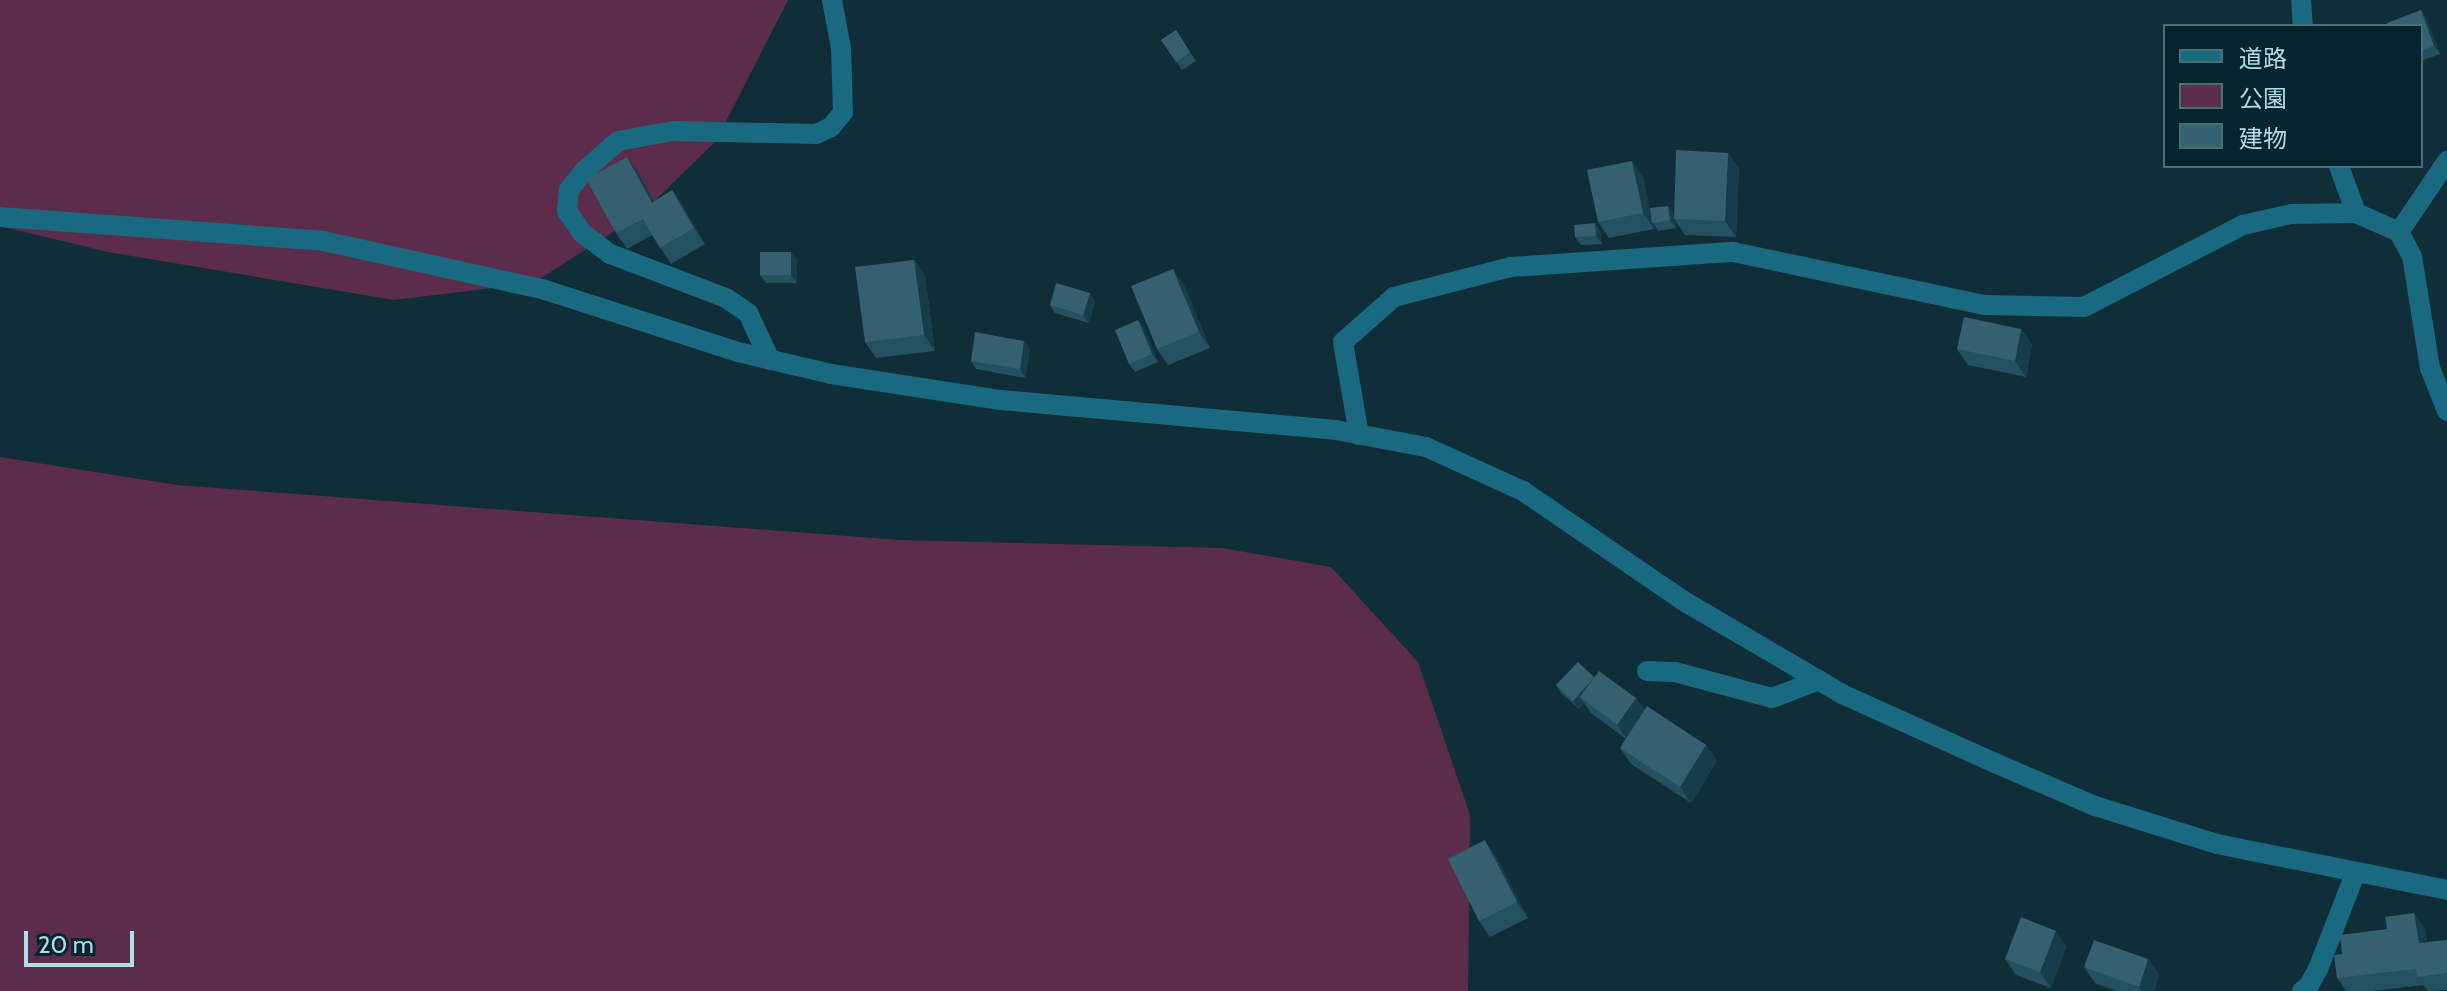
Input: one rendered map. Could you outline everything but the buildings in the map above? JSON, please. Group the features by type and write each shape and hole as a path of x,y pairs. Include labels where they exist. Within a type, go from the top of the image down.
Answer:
{"street":[{"path":"770,360 748,313 726,298 610,254 583,234 567,211 569,190 584,171 618,141 673,131 816,134 831,127 843,112 841,48 832,0"},
{"path":"2301,0 2303,24"},
{"path":"2399,232 2447,161"},
{"path":"2340,168 2356,213"},
{"path":"1359,435 1343,342 1394,297 1511,267 1733,252 1985,305 2084,307 2243,225 2292,214 2356,213 2399,232 2412,256 2430,368 2447,411"},
{"path":"0,217 323,241 542,289 770,360 921,390 1336,430 1426,447 1523,491 1682,600 1856,700 2095,806 2217,844 2447,890"},
{"path":"1647,671 1675,672 1772,698 1819,680"},
{"path":"2302,991 2308,987 2318,969 2355,874"}],"green space":[{"path":"0,0 788,0 716,141 640,215 533,283 394,300 108,252 0,226"},
{"path":"0,457 177,485 899,540 1222,548 1331,567 1418,662 1470,815 1468,991 0,991"}]}
